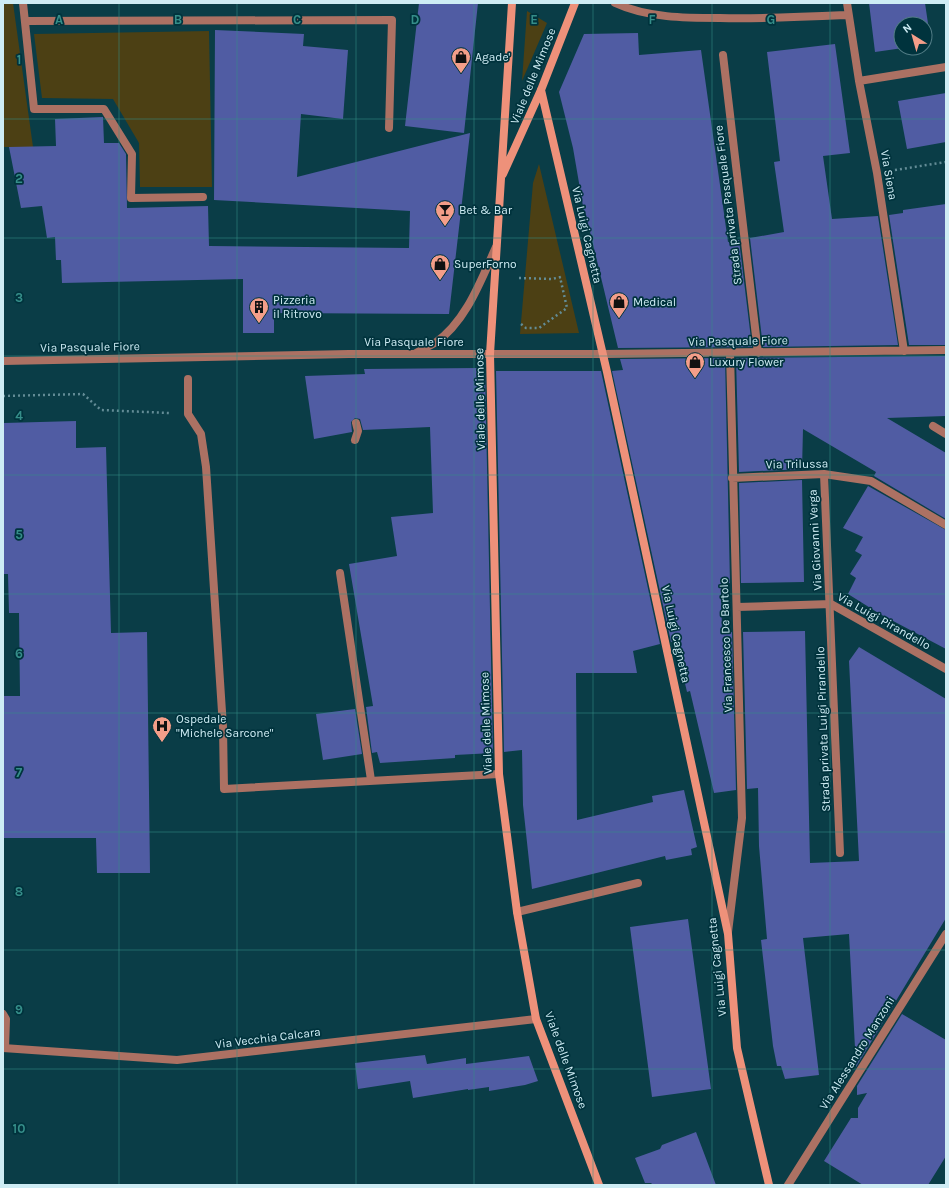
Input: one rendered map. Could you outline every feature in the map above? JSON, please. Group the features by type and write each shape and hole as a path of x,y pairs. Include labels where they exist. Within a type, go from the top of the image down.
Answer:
{"main road":[{"name":"Viale delle Mimose","path":"512,3 490,354 499,774 517,912 536,1019 599,1185"},
{"name":"Viale delle Mimose","path":"501,178 541,90 575,3"},
{"name":"Via Luigi Cagnetta","path":"541,90 603,354 728,934 737,1048 769,1185"}],"street":[{"path":"23,3 34,109 104,109 132,154 131,198 203,197"},
{"path":"615,3 625,8 676,18 757,19 848,15"},
{"name":"Via Siena","path":"847,3 859,81 877,173 904,351"},
{"path":"25,21 392,20 389,128"},
{"name":"Strada privata Pasquale Fiore","path":"723,55 758,353"},
{"path":"859,81 946,66"},
{"name":"Viale delle Mimose","path":"415,353 436,342 451,328 470,302 497,247"},
{"name":"Via Pasquale Fiore","path":"3,361 415,353 603,354 946,350"},
{"name":"Via Francesco De Bartolo","path":"728,934 742,818 737,606 732,478 730,353"},
{"path":"188,378 188,414 201,434 206,467 223,727 224,789 499,774"},
{"path":"355,440 358,431 356,423"},
{"path":"933,426 946,434"},
{"name":"Via Trilussa","path":"732,478 824,474 871,482 946,525"},
{"name":"Via Giovanni Verga","path":"824,474 831,604"},
{"path":"340,573 371,780"},
{"name":"Via Luigi Pirandello","path":"737,606 831,604 946,669"},
{"name":"Strada privata Luigi Pirandello","path":"831,604 840,853"},
{"path":"517,912 638,883"},
{"name":"Via Alessandro Manzoni","path":"788,1185 946,934"},
{"path":"3,1014 6,1019 4,1048"},
{"name":"Via Vecchia Calcara","path":"4,1048 177,1060 536,1019"}],"path":[{"path":"877,173 946,162"},
{"path":"519,278 552,279 565,276"},
{"path":"521,324 526,328 539,328 567,308 560,277"},
{"path":"3,396 83,394 100,410 188,414"}],"shaded area":[{"path":"3,3 13,3 33,147 3,147"},
{"path":"527,11 547,23 522,81"},
{"path":"209,31 212,187 140,187 139,143 113,99 42,98 34,34"},
{"path":"539,164 579,333 520,334 533,183"}],"building":[{"path":"419,3 478,3 464,133 405,126"},
{"path":"869,3 925,3 927,16 893,16 893,49 875,52"},
{"path":"215,30 304,34 303,46 348,50 343,119 301,114 297,177 470,133 449,314 274,313 274,333 243,333 243,279 62,283 61,260 56,260 55,237 47,238 42,206 21,208 9,147 56,146 55,119 103,117 104,143 119,143 126,154 127,208 208,206 209,246 409,248 410,211 214,200"},
{"path":"638,33 639,55 701,50 728,242 739,240 752,347 618,348 585,211 584,212 573,148 559,92 584,34"},
{"path":"835,44 850,153 823,156 832,219 878,216 898,345 763,347 750,238 784,232 774,162 780,161 767,52"},
{"path":"946,93 946,142 907,149 898,101"},
{"path":"946,204 946,345 909,345 889,215 903,213 903,210"},
{"path":"946,356 946,416 887,418 946,453 946,519 874,476 876,472 803,429 802,469 739,472 736,358"},
{"path":"725,358 730,583 721,583 722,632 732,632 736,790 714,793 690,691 687,692 675,640 671,642 612,371 623,370 620,359"},
{"path":"478,368 478,371 485,371 493,753 455,755 455,758 380,763 377,752 372,753 366,707 373,706 349,564 397,556 391,517 433,513 430,427 363,430 360,419 355,418 351,422 352,432 314,439 305,376 365,374 364,369"},
{"path":"496,371 601,371 660,644 633,651 637,673 576,673 577,820 653,802 652,796 684,790 697,847 691,849 692,855 666,860 665,856 532,889 523,805 522,750 504,752"},
{"path":"76,421 76,448 106,447 111,633 147,632 150,873 97,873 96,838 3,838 3,696 20,696 19,613 9,613 8,574 3,574 4,423"},
{"path":"802,480 804,582 741,583 739,483"},
{"path":"868,486 946,530 946,649 880,614 848,594 856,578 850,574 862,555 855,551 863,537 843,528"},
{"path":"805,631 810,863 859,861 849,661 859,647 946,699 946,918 856,1067 849,934 803,938 819,1075 785,1079 781,1066 777,1066 773,1046 761,940 767,939 759,846 758,788 747,789 743,632"},
{"path":"355,709 362,754 323,760 316,714"},
{"path":"688,919 711,1089 652,1097 630,927"},
{"path":"902,1014 946,1040 946,1156 928,1185 863,1185 824,1161 851,1118 858,1118 858,1108 867,1093 857,1095 857,1086"},
{"path":"425,1055 427,1064 466,1058 466,1064 529,1056 538,1081 525,1085 489,1091 489,1087 413,1098 410,1081 358,1089 355,1063"},
{"path":"696,1132 716,1185 653,1185 651,1183 645,1183 635,1158 660,1149 662,1145"}],"place":[{"name":"Agade'","path":"461,74"},
{"name":"Bet & Bar","path":"445,227"},
{"name":"SuperForno","path":"440,281"},
{"name":"Medical","path":"619,319"},
{"name":"Pizzeria il Ritrovo","path":"259,324"},
{"name":"Luxury Flower","path":"695,379"},
{"name":"Ospedale \"Michele Sarcone\"","path":"162,743"}]}
